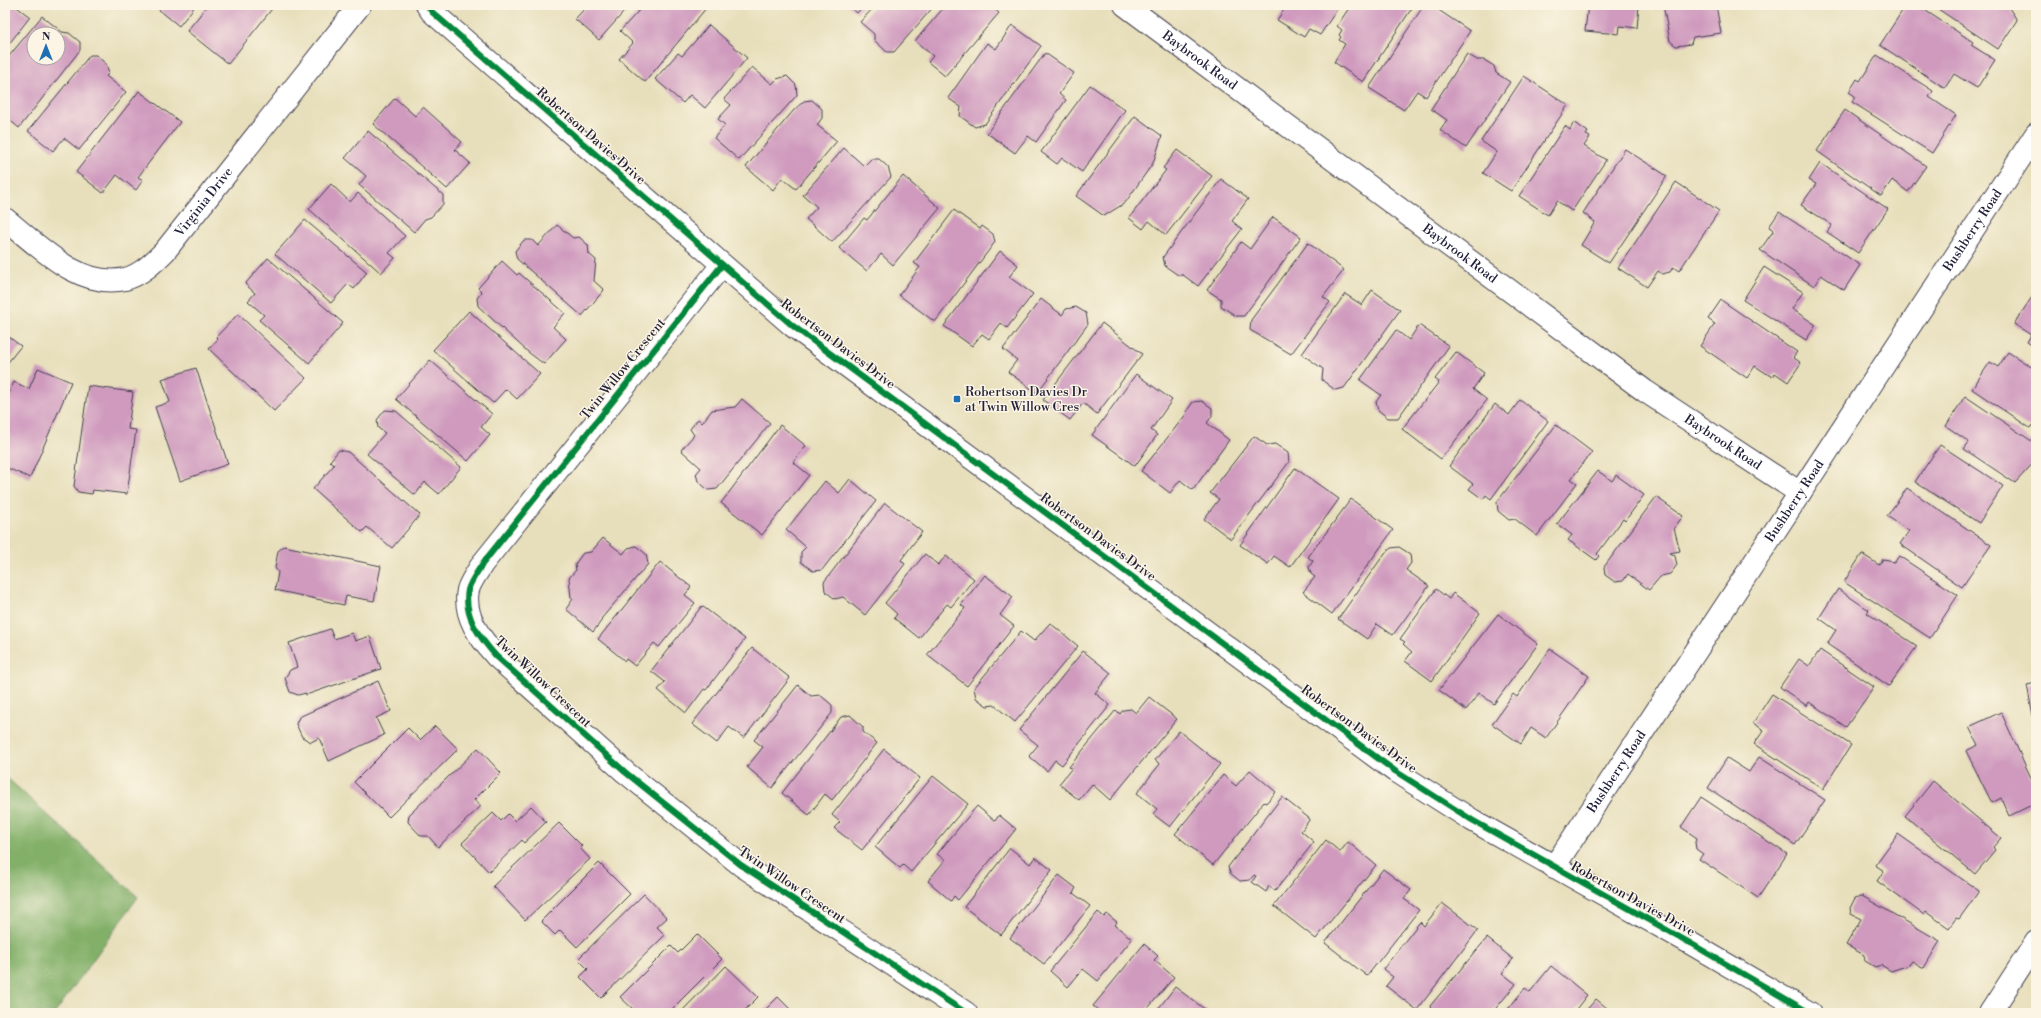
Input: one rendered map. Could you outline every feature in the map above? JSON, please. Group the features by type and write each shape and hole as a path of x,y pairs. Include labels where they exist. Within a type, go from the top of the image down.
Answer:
{"street":[{"name":"Virginia Drive","path":"5,219 60,263 95,280 125,279 147,268 165,252 360,5"},
{"name":"Robertson Davies Drive","path":"427,5 438,17 793,326 1395,770 1472,820 1690,943 1810,1013"},
{"name":"Baybrook Road","path":"1125,5 1645,391 1800,492"},
{"name":"Bushberry Road","path":"1554,867 2036,134"},
{"name":"Twin Willow Crescent","path":"722,265 483,563 468,590 469,611 478,636 496,656 648,792 741,866 966,1013"},
{"path":"1990,1013 2036,942"}],"green space":[{"path":"5,776 138,897 55,1013 5,1013"}],"building":[{"path":"5,5 14,5 30,17 5,49"},
{"path":"153,5 196,5 179,26"},
{"path":"208,5 275,5 228,64 187,31"},
{"path":"588,5 630,5 599,40 575,19"},
{"path":"644,5 704,5 707,7 645,82 619,59 633,43 620,31"},
{"path":"848,5 864,5 857,13"},
{"path":"876,5 935,5 894,52 887,52 874,40 874,34 860,22"},
{"path":"946,5 990,5 999,13 945,76 928,62 933,56 915,41"},
{"path":"1287,5 1340,5 1320,35 1309,29 1304,37 1277,20"},
{"path":"1351,5 1414,5 1363,82 1334,62 1345,44 1339,40 1341,37 1339,35 1342,30 1337,26"},
{"path":"1424,5 1431,5 1470,31 1426,97 1417,91 1404,110 1369,88"},
{"path":"1588,5 1639,5 1637,28 1620,26 1619,34 1585,31"},
{"path":"1663,5 1716,5 1721,33 1693,37 1691,44 1676,46 1670,41"},
{"path":"1906,5 1917,5 1973,42 1971,45 1995,60 1977,88 1954,74 1945,88 1880,45"},
{"path":"1932,5 2007,5 2017,20 1998,49"},
{"path":"42,16 54,26 34,26"},
{"path":"709,25 747,58 705,108 690,95 683,103 655,79 678,53 682,56"},
{"path":"1012,25 1041,46 985,124 975,127 960,116 961,107 948,98 987,43 996,49"},
{"path":"66,33 69,33 80,42 80,50 19,128 5,116 5,61 26,35 26,66 66,66"},
{"path":"1045,53 1074,73 1059,94 1066,100 1036,142 1028,136 1015,153 987,133"},
{"path":"1467,54 1477,60 1484,60 1494,66 1496,73 1510,82 1466,148 1440,130 1447,120 1431,109"},
{"path":"90,55 96,55 106,64 109,73 106,76 126,92 79,150 64,138 53,151 28,131"},
{"path":"1877,55 1933,91 1929,97 1956,115 1932,153 1852,102 1855,96 1849,92 1857,79 1860,81"},
{"path":"752,67 772,84 777,79 787,76 796,85 797,95 739,160 714,138 725,125 718,119 731,105 724,99"},
{"path":"1524,76 1568,105 1511,191 1483,173 1497,152 1481,141"},
{"path":"1090,85 1125,110 1082,172 1062,158 1057,164 1041,152"},
{"path":"139,91 180,122 138,177 143,180 136,190 117,175 103,193 76,172"},
{"path":"395,98 415,116 423,107 462,142 455,150 470,163 447,189 373,124"},
{"path":"812,100 822,109 822,118 817,125 837,141 796,189 782,178 773,190 746,167 794,110 804,101"},
{"path":"1845,110 1926,166 1908,192 1892,180 1881,196 1817,151"},
{"path":"1135,116 1162,136 1153,163 1125,203 1104,216 1076,196"},
{"path":"1574,122 1588,132 1586,135 1590,137 1584,146 1606,160 1572,211 1557,201 1548,215 1519,196 1565,126 1570,130"},
{"path":"368,131 443,195 443,204 431,217 425,219 414,232 359,185 366,176 345,158"},
{"path":"844,148 864,166 871,159 879,159 888,167 891,177 832,242 806,219 817,207 803,195"},
{"path":"1625,149 1667,176 1609,263 1581,245 1595,222 1583,213"},
{"path":"1177,150 1212,176 1166,235 1149,221 1143,229 1129,218 1166,170 1163,168"},
{"path":"1820,163 1888,209 1858,253 1827,232 1832,225 1801,205 1816,184 1809,180"},
{"path":"903,176 940,208 893,265 881,254 867,271 839,248 864,218 867,220"},
{"path":"1221,179 1248,199 1232,221 1242,229 1198,286 1183,275 1178,275 1165,266 1163,257"},
{"path":"1676,182 1719,211 1679,271 1673,267 1670,272 1662,274 1658,271 1647,287 1618,268"},
{"path":"331,184 350,202 358,193 405,236 389,253 395,258 381,273 309,209"},
{"path":"954,210 980,229 982,226 993,234 995,242 935,322 899,295 920,267 914,263"},
{"path":"1779,212 1860,265 1844,290 1821,275 1814,286 1760,250 1774,230 1769,227"},
{"path":"1273,217 1301,237 1244,316 1236,316 1221,306 1221,299 1207,290 1241,242 1250,249"},
{"path":"305,220 367,272 354,289 348,284 331,303 275,254"},
{"path":"557,225 573,238 579,237 588,245 589,254 596,260 594,281 604,290 582,316 517,259 515,251 524,240 532,240 538,246"},
{"path":"1308,243 1344,270 1323,297 1330,302 1291,354 1250,330 1251,320"},
{"path":"1000,251 1018,265 1009,277 1033,294 1007,328 1001,323 989,339 982,334 972,346 944,326"},
{"path":"268,258 343,323 309,363 259,320 264,315 248,301 255,293 245,284"},
{"path":"502,261 517,275 519,273 565,313 553,327 566,339 544,364 528,352 478,306 477,298 482,292 478,288"},
{"path":"1764,267 1803,292 1792,309 1816,325 1806,340 1743,300"},
{"path":"1372,290 1400,310 1344,388 1335,390 1322,380 1323,369 1302,354 1345,294 1362,305"},
{"path":"2034,294 2036,295 2036,348 2027,342 2031,335 2014,324"},
{"path":"1041,299 1062,315 1066,309 1076,307 1086,313 1088,324 1037,393 1008,372 1017,360 1003,349"},
{"path":"1721,300 1797,352 1793,357 1801,363 1788,382 1775,373 1772,377 1755,366 1747,378 1700,346 1715,324 1708,319"},
{"path":"469,311 540,374 517,399 506,389 493,403 433,350"},
{"path":"238,314 306,378 274,411 209,349 218,339 216,337"},
{"path":"1102,323 1142,354 1097,414 1083,403 1070,420 1043,400"},
{"path":"1419,325 1449,346 1398,418 1388,418 1378,410 1376,402 1381,395 1360,380 1396,330 1409,340"},
{"path":"5,334 21,346 5,366"},
{"path":"1456,352 1484,373 1473,389 1487,400 1441,459 1402,429 1439,382 1435,379"},
{"path":"2008,352 2036,370 2036,429 2032,425 2030,428 1972,389 1990,362 1998,367"},
{"path":"430,360 492,414 481,427 490,435 468,461 396,399"},
{"path":"38,368 71,382 30,478 5,467 5,402 14,382 29,389"},
{"path":"196,368 228,464 180,481 155,407 170,402 162,379"},
{"path":"1136,374 1172,400 1151,430 1157,435 1135,466 1092,435"},
{"path":"88,386 133,392 128,429 136,430 127,494 93,490 92,494 78,492 74,486"},
{"path":"1965,396 2036,444 2036,460 2015,483 1964,449 1969,442 1946,426"},
{"path":"742,399 770,423 717,489 708,490 698,481 696,474 701,468 681,450 694,435 690,429 698,419 702,423 712,410 735,407"},
{"path":"1520,400 1548,421 1491,499 1486,495 1483,499 1469,489 1473,484 1449,466 1495,404 1509,415"},
{"path":"1202,401 1212,408 1212,416 1207,423 1229,440 1193,490 1180,480 1170,493 1141,471 1187,413 1186,412 1193,402"},
{"path":"385,410 396,411 461,467 439,494 425,482 415,495 367,454 385,433 378,428 377,420"},
{"path":"780,425 806,446 793,462 809,475 762,535 721,503"},
{"path":"1556,425 1592,452 1571,479 1577,483 1537,536 1515,519 1509,520 1498,511 1497,502"},
{"path":"1254,436 1267,445 1275,444 1288,453 1289,462 1231,539 1204,519 1219,499 1210,493"},
{"path":"1940,445 2003,486 1979,523 1915,482"},
{"path":"339,450 348,452 420,515 392,548 367,527 362,532 313,489 334,465 330,461"},
{"path":"1295,468 1339,499 1290,567 1274,556 1268,564 1240,545"},
{"path":"1598,471 1612,481 1616,475 1644,495 1625,521 1623,519 1597,554 1599,556 1596,560 1568,540 1572,535 1557,524"},
{"path":"850,479 876,501 822,570 813,571 801,562 801,552 806,547 786,530 825,481 839,493"},
{"path":"1907,488 1991,545 1962,587 1900,544 1909,531 1887,516"},
{"path":"1656,497 1683,516 1674,528 1680,551 1670,553 1675,556 1677,565 1670,574 1661,576 1649,590 1628,574 1623,581 1615,582 1605,575 1604,567"},
{"path":"1351,499 1393,530 1332,614 1303,592 1315,577 1311,574 1309,567 1313,561 1308,557"},
{"path":"885,503 922,532 901,560 905,564 865,615 843,597 835,599 825,591 824,582"},
{"path":"603,538 623,554 628,548 636,546 646,554 648,564 601,619 602,620 593,632 566,609 573,599 571,598 569,578 576,570 575,564 583,553 591,552"},
{"path":"284,546 381,566 374,601 346,596 344,605 275,590 278,572 275,568 278,551"},
{"path":"1399,547 1410,554 1411,563 1406,570 1429,586 1393,635 1377,624 1367,639 1338,619 1385,553 1391,548"},
{"path":"925,554 938,565 946,556 974,579 951,607 947,604 919,638 894,618 897,614 885,603"},
{"path":"1862,554 1879,565 1883,559 1894,563 1899,556 1958,595 1930,638 1844,582"},
{"path":"660,562 691,587 685,595 695,603 659,647 654,643 635,666 626,659 625,661 598,639"},
{"path":"985,575 1013,597 1000,615 1014,626 967,686 927,655 965,608 961,605"},
{"path":"1436,589 1449,599 1453,593 1480,613 1432,681 1405,661 1412,652 1403,644 1405,642 1400,639"},
{"path":"1838,589 1869,610 1867,613 1917,646 1889,686 1827,644 1836,630 1819,618"},
{"path":"702,606 745,639 706,690 704,689 686,713 658,690 665,682 651,671"},
{"path":"1498,614 1538,644 1494,704 1479,693 1466,710 1439,690"},
{"path":"1050,623 1078,646 1015,722 994,705 987,706 976,698 974,688 1021,631 1034,641"},
{"path":"330,629 334,639 352,633 355,641 370,636 381,669 306,695 306,693 298,695 290,692 285,678 290,670 297,667 289,643"},
{"path":"752,648 790,678 744,738 729,727 717,743 692,724"},
{"path":"1550,649 1589,676 1546,738 1531,728 1521,744 1492,724 1513,694 1517,697"},
{"path":"1820,650 1874,687 1846,727 1809,702 1807,706 1780,687 1799,659 1809,666"},
{"path":"1083,651 1111,673 1095,693 1110,705 1062,765 1055,760 1047,771 1029,756 1038,745 1019,730"},
{"path":"378,681 391,711 376,718 384,735 329,761 319,738 311,742 302,737 296,724 299,717"},
{"path":"2036,683 2036,726 2035,726 2027,685"},
{"path":"798,685 811,696 820,695 832,705 832,713 772,788 747,767 763,747 754,740"},
{"path":"1772,694 1851,745 1823,789 1754,744 1764,730 1753,723"},
{"path":"1149,697 1177,719 1110,800 1092,784 1079,800 1059,784 1072,768 1069,767 1116,710 1120,714 1123,710 1131,709 1136,713"},
{"path":"2001,712 2036,789 2036,803 2009,816 2001,798 1992,803 1966,751 1978,745 1969,727"},
{"path":"850,715 863,727 863,732 877,743 832,800 825,794 809,815 782,793 841,717"},
{"path":"435,726 458,749 389,817 354,782 408,728 420,740"},
{"path":"1179,731 1220,764 1170,827 1153,814 1157,809 1137,793 1160,764 1155,760"},
{"path":"478,748 501,773 474,800 481,806 438,847 428,836 421,836 408,822 409,815"},
{"path":"884,749 920,778 862,850 834,828 840,822 832,815"},
{"path":"1759,757 1825,800 1795,845 1708,788 1727,758 1749,772"},
{"path":"1250,770 1276,792 1266,803 1264,802 1213,865 1175,834 1223,775 1236,786"},
{"path":"933,776 968,804 911,872 903,865 900,868 875,847"},
{"path":"1933,781 2001,838 1993,847 1995,850 1975,874 1905,816"},
{"path":"1282,797 1310,819 1301,831 1314,842 1275,891 1269,886 1266,892 1252,882 1256,876 1254,875 1250,880 1240,881 1230,873 1228,867"},
{"path":"1701,797 1787,854 1758,898 1699,859 1703,854 1696,849 1695,842 1697,838 1681,827"},
{"path":"531,806 546,822 524,843 522,840 489,872 462,843 493,813 501,821 508,814 515,821"},
{"path":"977,806 995,821 999,815 1016,829 958,900 954,896 951,901 928,881 945,860 937,854"},
{"path":"559,823 582,846 580,848 590,859 525,920 493,886"},
{"path":"1898,834 1979,891 1959,919 1956,918 1949,928 1926,912 1924,915 1877,881 1884,871 1875,865"},
{"path":"1326,840 1340,852 1348,842 1376,865 1316,939 1274,906"},
{"path":"1010,848 1030,864 1035,857 1052,870 1001,935 964,907"},
{"path":"599,863 630,894 577,947 560,930 555,935 541,921"},
{"path":"1383,869 1411,890 1404,899 1419,910 1367,976 1325,943"},
{"path":"1059,875 1076,888 1073,893 1090,906 1044,964 1010,938"},
{"path":"644,894 667,918 657,927 665,935 601,998 580,977 588,969 578,959"},
{"path":"1862,896 1940,941 1924,968 1912,961 1909,965 1891,971 1881,965 1875,967 1865,961 1864,955 1846,945 1861,919 1851,914 1850,908 1855,898"},
{"path":"1442,903 1478,930 1417,1010 1386,986 1393,977 1383,969 1420,922 1424,926"},
{"path":"1098,912 1104,917 1107,914 1117,922 1115,925 1132,939 1098,981 1083,969 1068,987 1050,971"},
{"path":"697,934 722,959 668,1013 633,1013 633,1009 620,997 671,946 678,953"},
{"path":"1487,938 1513,959 1502,973 1516,984 1492,1013 1432,1013 1430,1006"},
{"path":"1144,944 1158,956 1154,960 1174,977 1144,1013 1102,1013 1093,1006"},
{"path":"726,966 758,997 742,1013 680,1013"},
{"path":"1551,966 1587,995 1573,1013 1505,1013 1525,988 1530,992"},
{"path":"1175,987 1210,1013 1155,1013"},
{"path":"778,997 794,1013 762,1013"},
{"path":"1596,999 1613,1013 1584,1013"}],"cycle path":[{"path":"427,5 432,12 793,326 1395,771 1472,820 1690,943 1810,1013"},
{"path":"722,265 483,563 472,580 468,590 467,600 470,618 484,642 496,656 625,772 741,865 966,1013"}],"place":[{"name":"Robertson Davies Dr at Twin Willow Cres","path":"957,399"}]}
